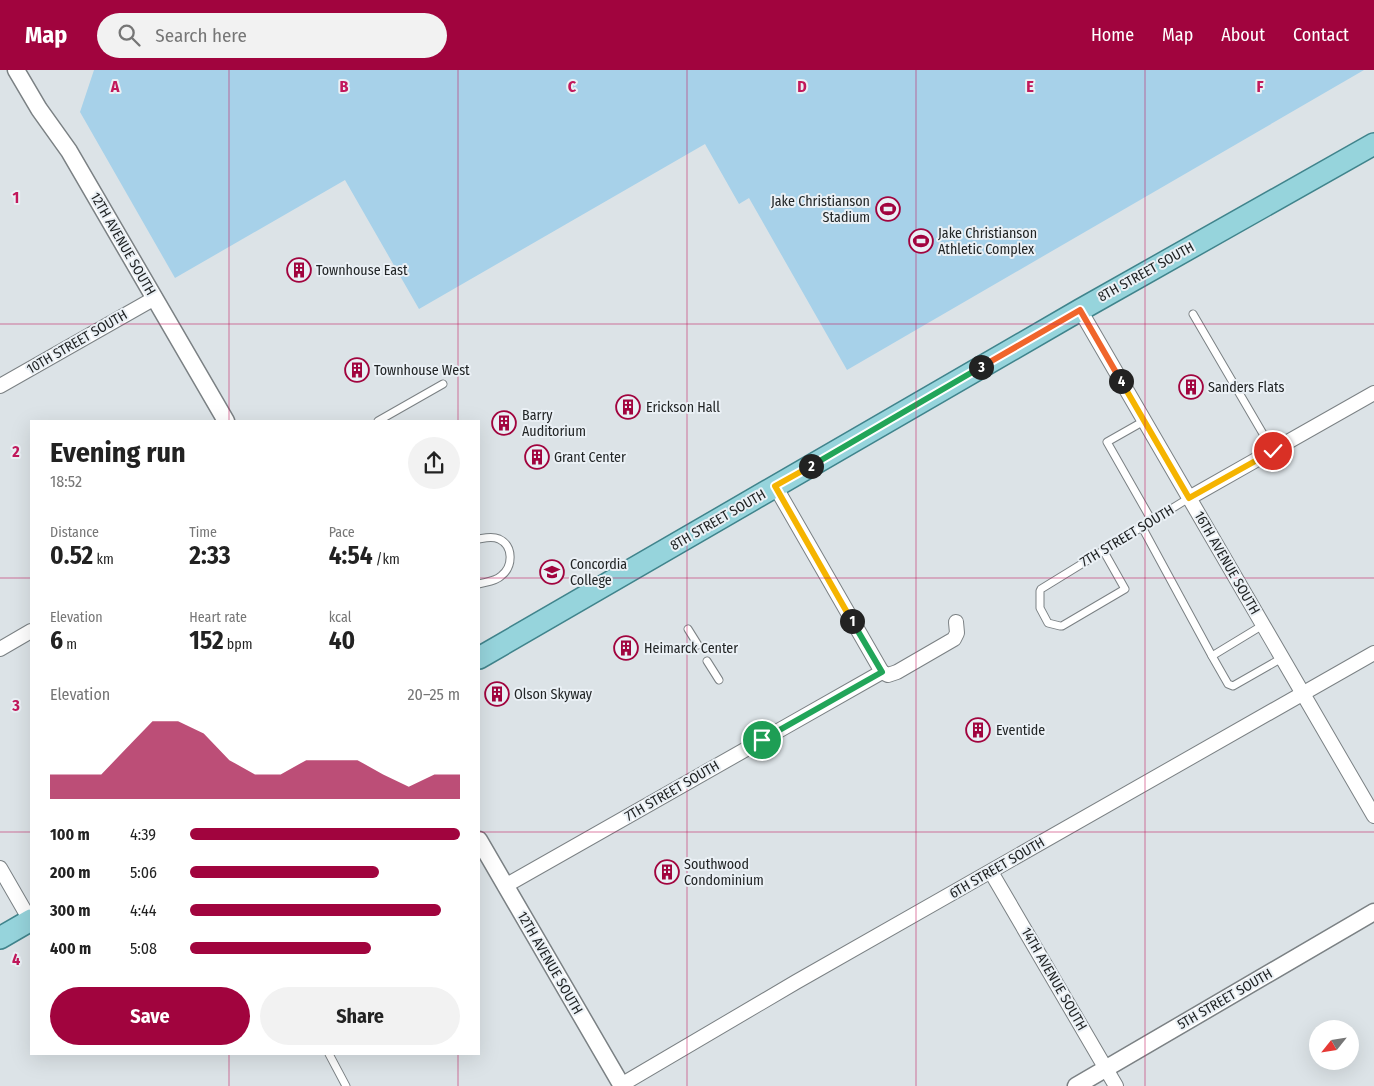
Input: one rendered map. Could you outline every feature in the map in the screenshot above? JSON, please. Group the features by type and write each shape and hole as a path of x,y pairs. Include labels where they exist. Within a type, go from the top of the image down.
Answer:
{"main road":[{"name":"8TH STREET SOUTH","path":"480,657 1080,310 1374,144"},
{"path":"0,938 30,921"}],"street":[{"name":"12TH AVENUE SOUTH","path":"16,70 39,108 69,151 225,420"},
{"name":"10TH STREET SOUTH","path":"0,386 155,298"},
{"name":"16TH AVENUE SOUTH","path":"1080,310 1374,816"},
{"name":"7TH STREET SOUTH","path":"1189,498 1374,393"},
{"path":"775,486 882,672"},
{"name":"7TH STREET SOUTH","path":"505,886 882,672 888,675 897,672 954,639 957,633 956,622"},
{"path":"0,650 30,633"},
{"name":"6TH STREET SOUTH","path":"621,1086 802,979 1374,653"},
{"name":"12TH AVENUE SOUTH","path":"480,842 621,1086"},
{"path":"0,868 30,918"},
{"name":"14TH AVENUE SOUTH","path":"991,872 1116,1086"},
{"name":"5TH STREET SOUTH","path":"1076,1086 1374,912"}],"lane":[{"path":"1193,314 1273,451"},
{"path":"380,420 443,384"},
{"path":"1144,421 1107,442 1152,520"},
{"name":"7TH STREET SOUTH","path":"1103,550 1125,589 1060,626 1048,622 1040,608 1041,589 1103,550 1189,498"},
{"path":"1142,527 1228,684 1233,686 1282,658"},
{"path":"480,539 492,537 500,539 508,548 510,558 508,570 500,578 480,584"},
{"path":"1212,656 1263,625"},
{"path":"688,629 698,645"},
{"path":"707,661 719,680"},
{"path":"329,1055 346,1086"}],"shaded area":[{"name":"Jake Christianson Athletic Complex","path":"94,70 1364,70 847,370 749,198 739,204 705,144 419,309 345,180 175,278 80,112"}],"place":[{"name":"Jake Christianson Stadium","path":"888,209"},
{"name":"Jake Christianson Athletic Complex","path":"921,241"},
{"name":"Townhouse East","path":"299,270"},
{"name":"Townhouse West","path":"357,370"},
{"name":"Sanders Flats","path":"1191,387"},
{"name":"Erickson Hall","path":"628,407"},
{"name":"Barry Auditorium","path":"504,423"},
{"name":"Grant Center","path":"537,457"},
{"name":"Concordia College","path":"552,572"},
{"name":"Heimarck Center","path":"626,648"},
{"name":"Olson Skyway","path":"497,694"},
{"name":"Eventide","path":"978,730"},
{"name":"Southwood Condominium","path":"667,872"}],"route":[{"path":"762,740 882,672 775,486 1080,310 1189,498 1273,451"}]}
